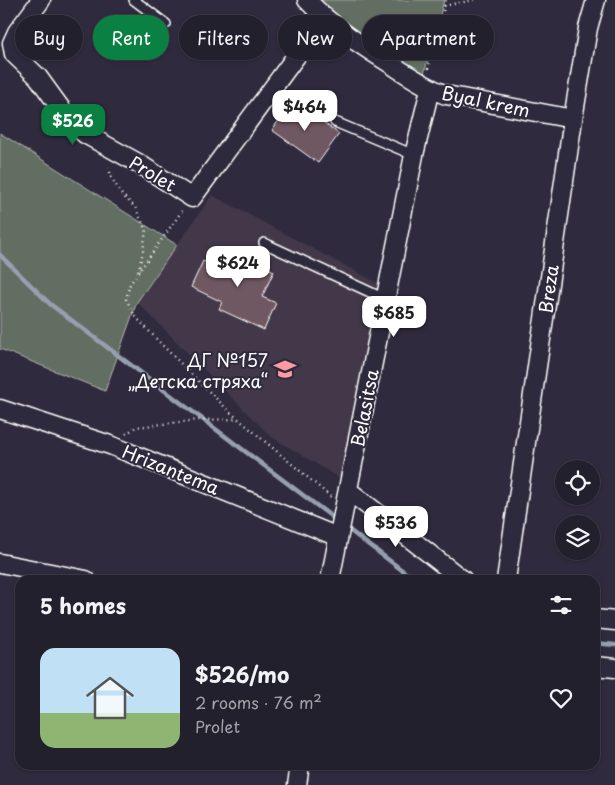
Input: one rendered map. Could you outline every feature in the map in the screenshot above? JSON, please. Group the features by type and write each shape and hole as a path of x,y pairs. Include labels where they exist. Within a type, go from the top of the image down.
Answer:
{"street":[{"name":"Prolet","path":"40,0 16,32 12,43 14,54 38,77 70,120 85,134 138,163 192,198"},
{"name":"Byal krem","path":"307,0 321,15"},
{"name":"Breza","path":"507,575 573,119 588,28 596,0"},
{"name":"Byal krem","path":"352,39 427,87 446,95 573,119"},
{"path":"192,198 293,60"},
{"name":"Belasitsa","path":"331,575 427,87"},
{"name":"Hrizantema","path":"0,409 110,444 338,537"},
{"path":"347,498 456,575"},
{"path":"0,564 59,575"},
{"path":"600,620 615,621"},
{"path":"600,666 615,668"},
{"path":"297,785 299,770"}],"lane":[{"path":"134,0 154,15"},
{"path":"335,122 414,155"},
{"path":"264,243 385,298"}],"path":[{"path":"427,87 446,0"},
{"path":"444,6 474,0"},
{"path":"105,146 111,177 122,195 135,207 146,230 138,273"},
{"path":"192,198 130,284 126,299 136,316 163,346 239,419 328,495 347,498"},
{"path":"110,444 136,427 199,420 239,419"}],"shaded area":[{"name":"ДГ №157 „Детска стряха“","path":"212,195 383,286 346,482 270,436 137,302"}],"green space":[{"path":"317,0 444,0 440,15 362,15 362,34 352,27 352,15 333,15"},
{"path":"402,60 428,60 424,74"},
{"path":"0,133 177,245 137,302 105,391 0,349"}],"building":[{"path":"293,100 339,134 318,163 272,130"},
{"path":"229,250 274,271 262,297 276,303 264,330 219,309 222,302 191,287 203,261 220,269"}],"waterway":[{"path":"0,255 50,304 336,520"},
{"path":"344,526 408,575"},
{"path":"600,644 615,645"}],"place":[{"name":"ДГ №157 „Детска стряха“","path":"285,369"}]}
